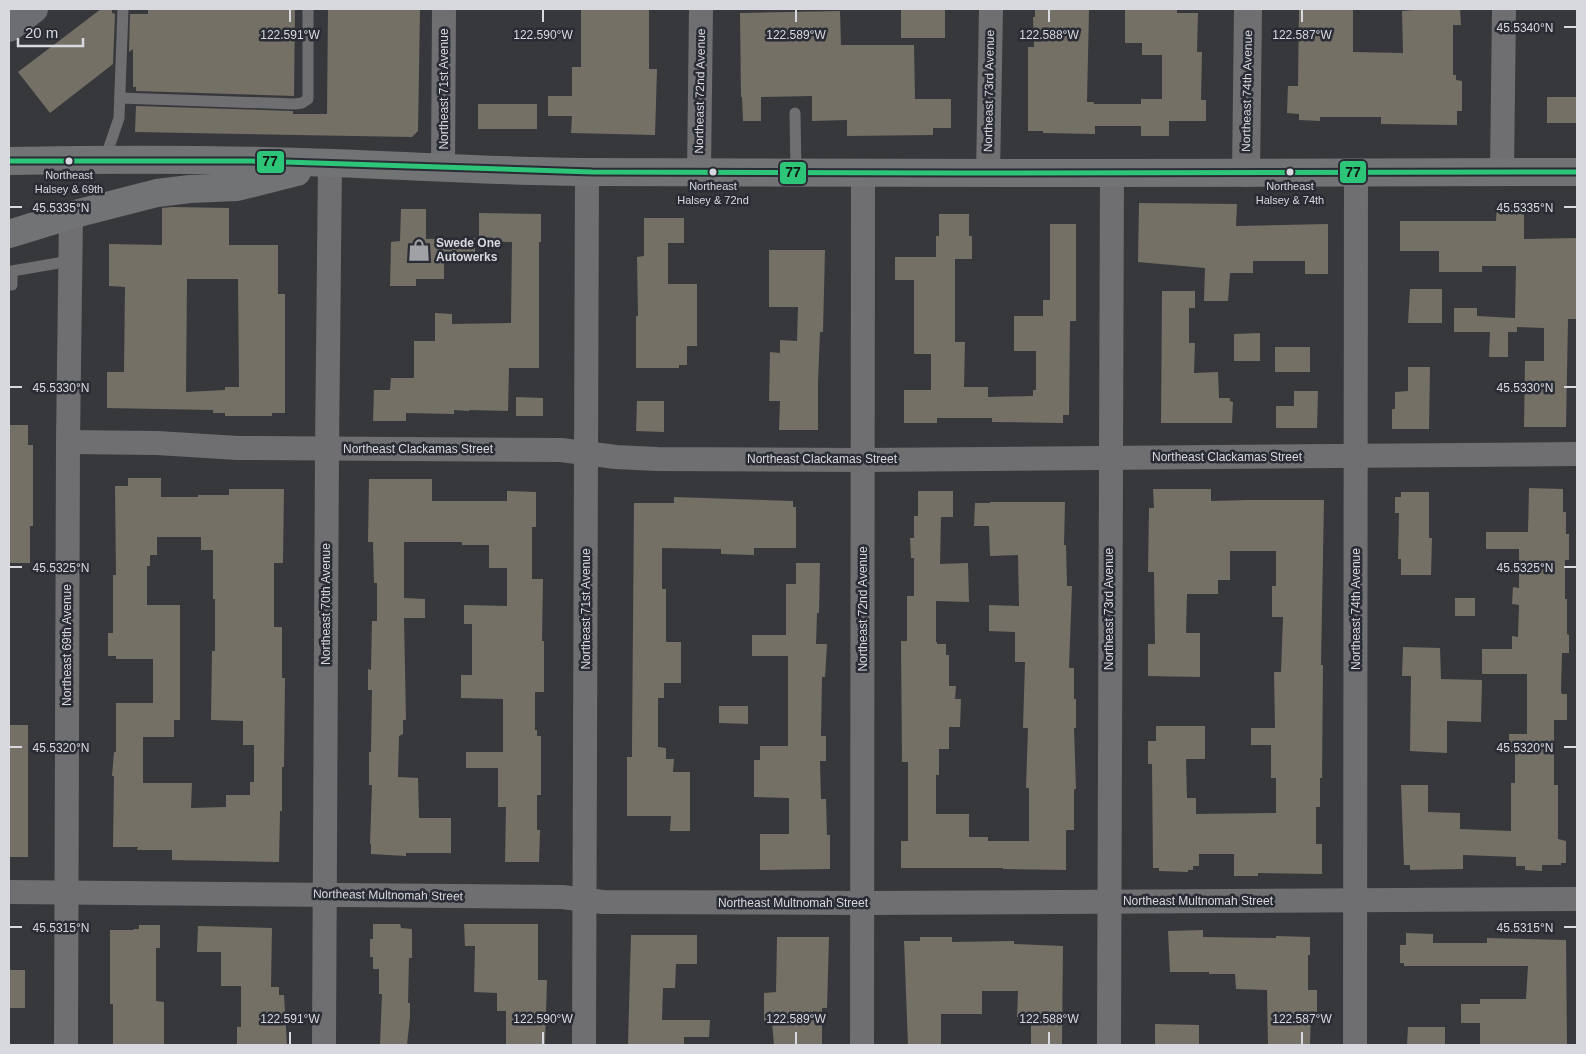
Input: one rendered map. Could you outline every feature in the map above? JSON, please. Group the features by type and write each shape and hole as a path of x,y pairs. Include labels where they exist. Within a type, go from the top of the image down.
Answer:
{"highway":[{"path":"9,28 34,9"}],"main road":[{"path":"9,161 105,159 330,163 587,172 700,173 1577,172"},
{"path":"9,234 71,215 157,193 190,189 237,188 330,163"}],"street":[{"name":"Northeast 71st Avenue","path":"443,168 444,9"},
{"name":"Northeast 72nd Avenue","path":"700,173 701,9"},
{"name":"Northeast 73rd Avenue","path":"988,174 990,9"},
{"name":"Northeast 74th Avenue","path":"1246,173 1248,9"},
{"path":"1502,172 1504,9"},
{"name":"Northeast 70th Avenue","path":"324,1045 330,163"},
{"name":"Northeast 71st Avenue","path":"584,1045 587,172"},
{"name":"Northeast 72nd Avenue","path":"862,1045 863,173"},
{"name":"Northeast 73rd Avenue","path":"1109,1045 1112,173"},
{"name":"Northeast 74th Avenue","path":"1355,1045 1356,173"},
{"name":"Northeast 69th Avenue","path":"66,1045 68,442 71,215"},
{"name":"Northeast Clackamas Street","path":"68,442 157,443 238,448 561,450 657,459 864,460 1577,454"},
{"name":"Northeast Multnomah Street","path":"9,892 562,897 603,902 862,903 1577,899"}],"lane":[{"path":"105,159 119,118 123,9"},
{"path":"120,98 302,103 308,99 308,9"},
{"path":"795,113 796,173"},
{"path":"12,285 12,271 70,261"}],"building":[{"path":"101,9 112,9 112,13 115,14 113,64 50,113 18,72"},
{"path":"148,9 295,9 294,96 136,91 136,87 133,87 133,49 129,52 130,14 148,14"},
{"path":"328,9 420,9 418,131 412,137 135,132 136,106 293,111 293,114 327,114"},
{"path":"581,9 649,9 649,69 657,69 655,135 571,133 572,116 548,116 548,96 572,96 572,67 581,67"},
{"path":"901,9 945,9 945,38 901,38"},
{"path":"1035,9 1089,9 1087,102 1094,102 1094,104 1141,104 1141,99 1162,99 1162,55 1142,55 1142,43 1125,43 1125,9 1177,9 1177,13 1198,13 1197,52 1202,52 1201,100 1206,100 1206,121 1169,121 1169,136 1141,136 1141,126 1095,126 1095,134 1028,131 1028,47 1034,47 1033,17 1035,17"},
{"path":"1299,9 1353,9 1353,52 1403,53 1402,11 1416,9 1460,9 1461,25 1453,25 1453,75 1456,75 1456,80 1462,81 1462,111 1457,111 1457,125 1381,124 1381,117 1320,117 1320,121 1299,120 1299,114 1287,113 1288,86 1298,86"},
{"path":"840,11 841,45 914,45 915,99 951,99 951,128 933,128 933,135 847,136 847,120 812,121 812,96 761,97 761,121 743,121 740,13"},
{"path":"1547,97 1577,97 1577,123 1547,123"},
{"path":"478,104 537,104 537,129 478,129"},
{"path":"1139,203 1237,204 1236,226 1328,224 1328,274 1305,274 1305,261 1253,261 1253,273 1230,273 1228,301 1204,301 1205,268 1138,262"},
{"path":"1497,204 1520,204 1520,212 1524,211 1524,239 1577,238 1576,319 1568,319 1566,427 1524,427 1525,361 1544,361 1544,328 1517,327 1517,332 1508,332 1508,357 1489,357 1490,332 1454,332 1454,308 1477,308 1477,316 1515,318 1516,266 1482,266 1482,272 1439,272 1439,251 1400,251 1400,221 1496,221"},
{"path":"162,208 229,208 229,245 278,245 278,294 285,294 285,413 272,413 272,416 225,416 225,413 213,413 213,410 107,408 107,372 124,372 125,287 109,286 109,244 162,245","holes":["187,279 238,279 239,387 225,387 225,390 186,392"]},
{"path":"401,209 426,209 426,239 475,238 475,257 444,257 444,279 416,279 416,286 390,286 391,242 400,241"},
{"path":"479,213 541,214 541,242 539,242 539,368 509,368 508,411 454,410 454,414 406,413 406,421 373,421 374,390 390,390 391,378 414,378 414,341 435,341 435,313 452,314 452,324 511,323 512,242 479,241"},
{"path":"939,214 969,214 969,236 972,236 972,259 955,259 955,342 965,342 964,387 988,387 988,397 1033,396 1033,390 1036,390 1036,351 1014,351 1014,316 1043,316 1043,300 1050,300 1050,224 1076,224 1076,321 1070,321 1069,415 1063,415 1063,423 992,422 992,418 937,418 937,423 904,423 904,390 931,390 931,354 914,354 914,280 895,280 895,257 936,257 936,236 939,236"},
{"path":"644,218 684,218 684,243 668,243 668,284 697,284 697,346 687,346 687,365 679,365 679,368 636,368 636,316 638,316 637,257 644,256"},
{"path":"769,250 825,250 823,332 820,332 818,382 818,430 779,430 780,401 769,401 770,352 780,353 780,340 797,341 798,307 769,307"},
{"path":"1410,289 1442,289 1442,323 1408,323"},
{"path":"1162,291 1195,291 1195,308 1189,308 1189,343 1195,343 1194,373 1218,372 1219,398 1230,398 1230,401 1233,402 1232,423 1161,423"},
{"path":"1260,333 1260,361 1234,361 1234,334"},
{"path":"1275,347 1310,347 1310,372 1275,372"},
{"path":"1408,367 1430,367 1429,429 1392,429 1392,409 1395,409 1395,392 1408,391"},
{"path":"1294,391 1318,391 1317,428 1276,428 1276,406 1294,406"},
{"path":"516,397 543,398 543,416 516,416"},
{"path":"637,401 664,401 664,432 636,431"},
{"path":"9,425 28,425 28,445 33,445 33,526 30,526 30,563 9,563"},
{"path":"128,478 161,478 161,497 229,495 229,489 284,489 283,563 274,563 274,627 282,627 282,678 285,678 284,767 282,767 279,862 172,860 172,850 137,850 138,847 113,847 114,776 112,776 114,752 116,752 116,703 153,703 153,659 116,659 116,656 108,656 108,633 113,633 113,575 116,575 115,486 128,486","holes":["157,537 201,537 201,550 213,550 215,651 212,651 211,720 243,721 243,745 254,745 254,782 250,782 250,795 226,795 226,807 191,808 192,783 143,783 143,737 174,737 174,720 180,720 180,605 147,605 147,566 150,566 150,555 157,555"]},
{"path":"369,479 432,479 432,501 507,501 507,491 536,492 536,527 532,527 532,579 543,579 542,641 544,641 544,692 535,692 535,730 537,730 537,736 541,736 541,795 537,795 537,830 540,830 539,862 505,862 506,807 498,807 498,768 466,768 466,752 503,752 503,699 461,698 461,675 472,675 472,624 464,624 464,605 507,606 507,568 489,568 489,545 462,545 462,542 404,542 404,598 425,599 425,618 404,618 406,720 403,720 403,734 399,736 398,777 418,778 419,818 451,818 451,853 406,853 406,856 371,854 372,785 369,785 369,752 371,752 372,690 368,690 368,669 371,670 372,621 377,621 377,583 374,583 373,542 368,542"},
{"path":"1529,488 1563,489 1563,512 1566,512 1566,534 1569,534 1569,560 1565,560 1565,599 1567,599 1569,653 1562,653 1561,692 1562,694 1567,694 1567,720 1554,720 1554,785 1558,785 1558,839 1566,841 1566,863 1561,863 1561,865 1542,865 1542,871 1525,870 1525,866 1516,866 1516,857 1463,855 1463,869 1410,870 1410,865 1404,865 1401,785 1428,785 1428,812 1460,813 1460,829 1511,831 1511,783 1515,783 1515,753 1509,753 1509,734 1527,734 1527,674 1482,674 1482,649 1512,649 1512,636 1518,637 1519,605 1512,604 1513,587 1519,588 1519,549 1486,549 1486,532 1528,532"},
{"path":"1153,489 1211,489 1211,501 1324,500 1321,665 1323,665 1322,778 1320,778 1320,807 1316,807 1316,844 1322,844 1322,874 1258,873 1258,876 1234,876 1234,854 1199,854 1199,866 1193,866 1193,870 1188,870 1188,872 1159,871 1159,868 1153,868 1152,764 1148,764 1148,741 1156,741 1156,726 1205,726 1205,759 1186,759 1187,798 1196,798 1196,814 1276,813 1276,778 1271,778 1271,745 1251,745 1251,728 1275,728 1274,672 1281,672 1283,617 1272,617 1272,586 1276,586 1276,551 1230,551 1230,580 1218,580 1218,594 1187,594 1186,633 1200,633 1200,677 1148,676 1148,644 1155,644 1154,572 1148,572 1149,508 1154,508"},
{"path":"918,491 953,491 953,517 941,517 940,564 968,563 969,602 936,601 936,642 937,644 946,644 946,655 949,655 949,686 956,686 955,699 961,699 960,727 949,727 949,749 939,749 939,775 936,775 936,814 969,814 969,837 988,837 988,841 1029,841 1029,788 1026,788 1028,728 1023,728 1025,662 1015,662 1015,632 989,631 989,605 1019,606 1018,555 990,556 989,526 974,526 975,503 1065,502 1064,545 1066,545 1067,586 1072,586 1069,668 1074,668 1074,699 1076,699 1076,728 1074,728 1076,789 1074,789 1074,830 1066,830 1066,870 901,868 901,841 908,841 908,762 902,762 901,641 907,641 907,596 914,596 914,558 911,558 910,538 914,538 914,516 918,516"},
{"path":"1401,492 1429,492 1429,538 1432,538 1431,575 1401,575 1401,559 1398,559 1399,513 1395,513 1395,497 1401,497"},
{"path":"674,497 793,501 793,507 796,507 796,548 754,548 754,555 721,554 721,549 662,548 662,589 666,589 666,642 681,642 681,683 664,683 664,698 658,698 658,747 666,748 666,759 674,759 673,772 690,772 690,831 670,831 671,816 627,816 627,757 632,757 634,503 674,503"},
{"path":"796,563 820,563 816,644 827,644 825,677 822,677 821,736 826,736 826,761 820,761 821,799 826,799 827,835 830,835 830,869 760,870 760,834 789,834 789,798 754,797 754,760 760,760 760,746 788,746 788,656 752,656 752,635 786,635 786,584 796,584"},
{"path":"1455,598 1475,598 1475,616 1455,616"},
{"path":"1403,647 1440,648 1441,679 1482,680 1481,722 1447,721 1447,753 1410,751 1411,676 1402,676"},
{"path":"719,706 748,706 748,724 719,723"},
{"path":"9,725 28,725 28,857 9,857"},
{"path":"373,924 400,924 401,928 412,929 412,958 409,958 408,1003 410,1003 410,1017 407,1045 380,1045 382,994 379,994 379,969 373,969 373,957 370,957 370,939 373,939"},
{"path":"464,924 538,924 538,980 547,980 545,1045 506,1045 506,1011 497,1011 497,993 474,992 475,946 465,946"},
{"path":"139,925 160,925 160,948 156,948 156,1001 164,1002 164,1045 113,1045 113,1004 110,1004 110,930 139,929"},
{"path":"198,926 272,928 271,987 279,987 279,995 284,995 287,1045 237,1045 237,1027 241,1027 241,986 221,986 221,952 197,952"},
{"path":"1203,930 1203,937 1310,937 1308,990 1317,990 1317,1012 1311,1012 1310,1045 1268,1045 1267,990 1236,989 1235,974 1170,972 1168,931"},
{"path":"1406,933 1433,934 1433,943 1487,943 1487,938 1566,940 1567,1045 1480,1045 1480,1023 1461,1023 1461,1004 1480,1004 1480,999 1526,999 1528,966 1404,966 1404,963 1400,963 1400,945 1406,945"},
{"path":"631,935 697,935 697,964 676,964 675,988 663,988 662,1020 710,1020 709,1037 684,1037 684,1045 628,1045"},
{"path":"777,937 829,937 827,1008 822,1008 822,1045 774,1045 772,1022 764,1021 764,993 776,992"},
{"path":"920,937 952,937 952,942 1014,941 1014,944 1063,946 1062,1045 1031,1045 1031,1017 1017,1017 1018,991 982,991 982,1014 941,1014 941,1045 908,1045 904,941 920,941"},
{"path":"9,970 25,970 25,1008 9,1008"},
{"path":"1155,1024 1199,1025 1199,1045 1155,1045"},
{"path":"1408,1027 1445,1027 1445,1045 1407,1045"}],"transit line":[{"name":"77","path":"9,161 251,161 592,172 1577,172"}],"place":[{"name":"Northeast Halsey & 69th","path":"69,161"},
{"name":"Northeast Halsey & 72nd","path":"713,172"},
{"name":"Northeast Halsey & 74th","path":"1290,172"},
{"name":"Swede One Autowerks","path":"419,250"}]}
